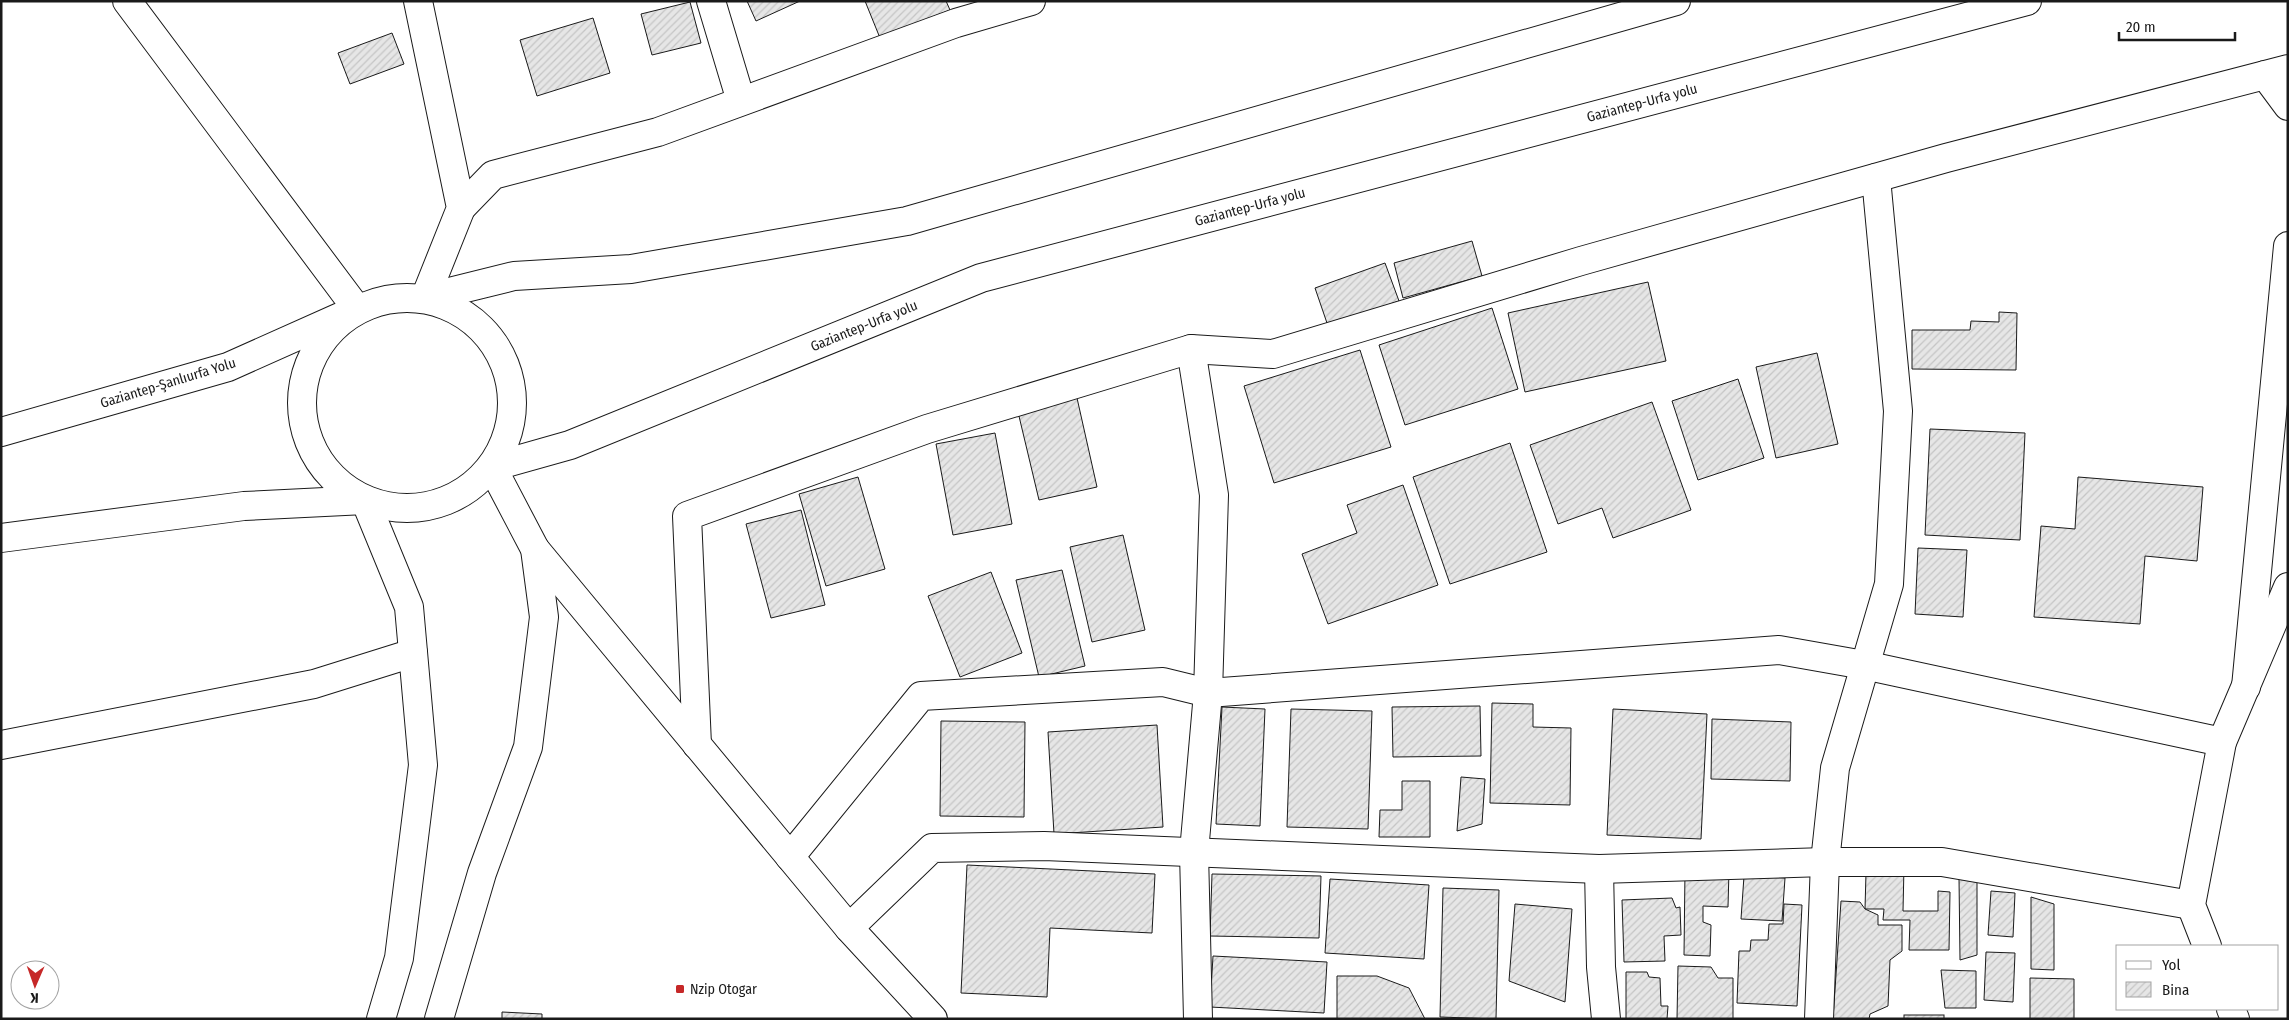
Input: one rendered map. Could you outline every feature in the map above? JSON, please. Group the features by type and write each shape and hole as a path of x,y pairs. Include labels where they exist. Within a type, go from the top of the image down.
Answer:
{"main road":[{"path":"127,1 357,309"},
{"path":"418,1 461,208"},
{"path":"711,1 741,102"},
{"path":"381,1019 400,958 423,766 409,607 365,500 336,482 315,456 303,424 301,390 311,358 330,330 357,309 389,298 425,298 514,276 631,269 907,221 1676,1"},
{"name":"Gaziantep-Urfa yolu","path":"492,467 570,445 981,278 2027,1"},
{"path":"425,298 461,208 493,175 658,132 1013,4"},
{"path":"697,745 687,516 927,429 1191,349 1273,354 1581,261 1876,178 2276,72 2288,106"},
{"path":"1819,1019 1825,862 1835,768 1889,584 1898,411 1876,178"},
{"path":"2246,686 2288,246"},
{"path":"1,538 244,506 365,500 398,508 432,506 465,492 492,467 509,436 514,400 507,364 488,333 459,310 425,298"},
{"name":"Gaziantep-Şanlıurfa Yolu","path":"1,432 228,367 357,309"},
{"path":"1191,349 1214,495 1208,694 1194,852 1198,1019"},
{"path":"492,467 535,549 849,928 933,1019"},
{"path":"438,1019 482,873 528,747 544,617 535,549"},
{"path":"2207,945 2191,905 2222,742 2288,587"},
{"path":"790,857 921,696 1163,682 1208,694 1779,650 1864,665 2222,742"},
{"path":"1,745 314,684 413,653"},
{"path":"849,928 932,848 1044,846 1599,869 1825,862 1942,862 2191,905"},
{"path":"1599,869 1601,967 1606,1019"}],"building":[{"path":"747,1 800,1 756,21"},
{"path":"865,1 946,1 950,10 880,38"},
{"path":"690,2 701,43 652,55 641,14"},
{"path":"593,18 610,73 537,96 520,40"},
{"path":"392,33 404,64 350,84 338,53"},
{"path":"1472,241 1482,276 1403,298 1394,263"},
{"path":"1385,263 1399,301 1328,326 1315,288"},
{"path":"1648,282 1666,361 1525,392 1508,313"},
{"path":"1492,308 1518,389 1405,425 1379,345"},
{"path":"1999,312 2017,313 2016,370 1912,369 1912,330 1970,330 1971,321 1999,322"},
{"path":"1360,350 1391,447 1274,483 1244,386"},
{"path":"1817,353 1838,444 1776,458 1756,367"},
{"path":"1738,379 1764,458 1698,480 1672,401"},
{"path":"1077,398 1097,487 1039,500 1018,412"},
{"path":"1652,402 1691,510 1613,538 1602,508 1558,524 1530,445"},
{"path":"1930,429 2025,433 2020,540 1925,535"},
{"path":"995,433 1012,524 953,535 936,444"},
{"path":"1510,443 1547,552 1450,584 1413,477"},
{"path":"858,477 885,569 826,586 799,494"},
{"path":"2078,477 2203,487 2197,561 2145,556 2140,624 2034,617 2041,526 2075,529"},
{"path":"1403,485 1438,585 1328,624 1302,554 1357,533 1347,505"},
{"path":"801,510 825,605 771,618 746,524"},
{"path":"1123,535 1145,630 1092,642 1070,547"},
{"path":"1918,548 1967,550 1963,617 1915,614"},
{"path":"1062,570 1085,666 1039,677 1016,580"},
{"path":"991,572 1022,653 960,677 928,596"},
{"path":"1492,703 1533,704 1533,727 1571,728 1570,805 1490,803"},
{"path":"1480,706 1481,756 1393,757 1392,707"},
{"path":"1222,707 1265,709 1260,826 1216,824"},
{"path":"1291,709 1372,711 1368,829 1287,827"},
{"path":"1613,709 1707,714 1701,839 1607,835"},
{"path":"1712,719 1791,722 1790,781 1711,779"},
{"path":"941,721 1025,722 1024,817 940,816"},
{"path":"1157,725 1163,827 1054,834 1048,732"},
{"path":"1461,777 1485,779 1482,824 1457,831"},
{"path":"1402,781 1430,781 1430,837 1379,837 1380,810 1402,810"},
{"path":"967,865 1155,874 1152,933 1050,928 1047,997 961,993"},
{"path":"1904,866 1903,911 1938,911 1938,891 1950,892 1949,950 1909,950 1910,920 1883,920 1884,909 1865,909 1866,873"},
{"path":"1685,870 1729,870 1728,907 1703,906 1703,922 1711,925 1710,956 1684,955"},
{"path":"1212,874 1321,876 1319,938 1210,936"},
{"path":"1744,876 1785,878 1782,921 1741,919"},
{"path":"1959,878 1977,878 1977,955 1960,960"},
{"path":"1330,879 1429,885 1424,959 1325,953"},
{"path":"1443,888 1499,890 1496,1019 1440,1017"},
{"path":"1991,891 2015,893 2013,937 1988,935"},
{"path":"2031,897 2054,904 2054,970 2031,969"},
{"path":"1672,898 1676,908 1680,907 1681,935 1664,936 1665,961 1624,962 1622,900"},
{"path":"1841,901 1860,902 1865,909 1878,915 1878,925 1902,925 1902,951 1890,960 1888,1006 1870,1014 1869,1019 1833,1019"},
{"path":"1515,904 1572,909 1565,1002 1509,981"},
{"path":"1784,904 1802,905 1797,1006 1737,1003 1739,951 1750,951 1751,940 1768,940 1769,924 1783,924"},
{"path":"1986,952 2015,953 2013,1002 1984,1000"},
{"path":"1213,956 1327,962 1324,1013 1210,1007"},
{"path":"1678,966 1711,967 1718,978 1733,978 1733,1019 1677,1019"},
{"path":"1941,970 1976,971 1976,1008 1945,1008"},
{"path":"1626,972 1647,972 1649,977 1660,978 1661,1006 1668,1006 1667,1019 1626,1019"},
{"path":"1337,976 1377,976 1409,988 1425,1019 1337,1019"},
{"path":"2030,978 2074,979 2074,1019 2030,1019"},
{"path":"502,1012 542,1014 542,1019 502,1019"},
{"path":"1904,1015 1944,1015 1944,1019 1904,1019"}],"place":[{"name":"Nzip Otogar","path":"680,989"}]}
